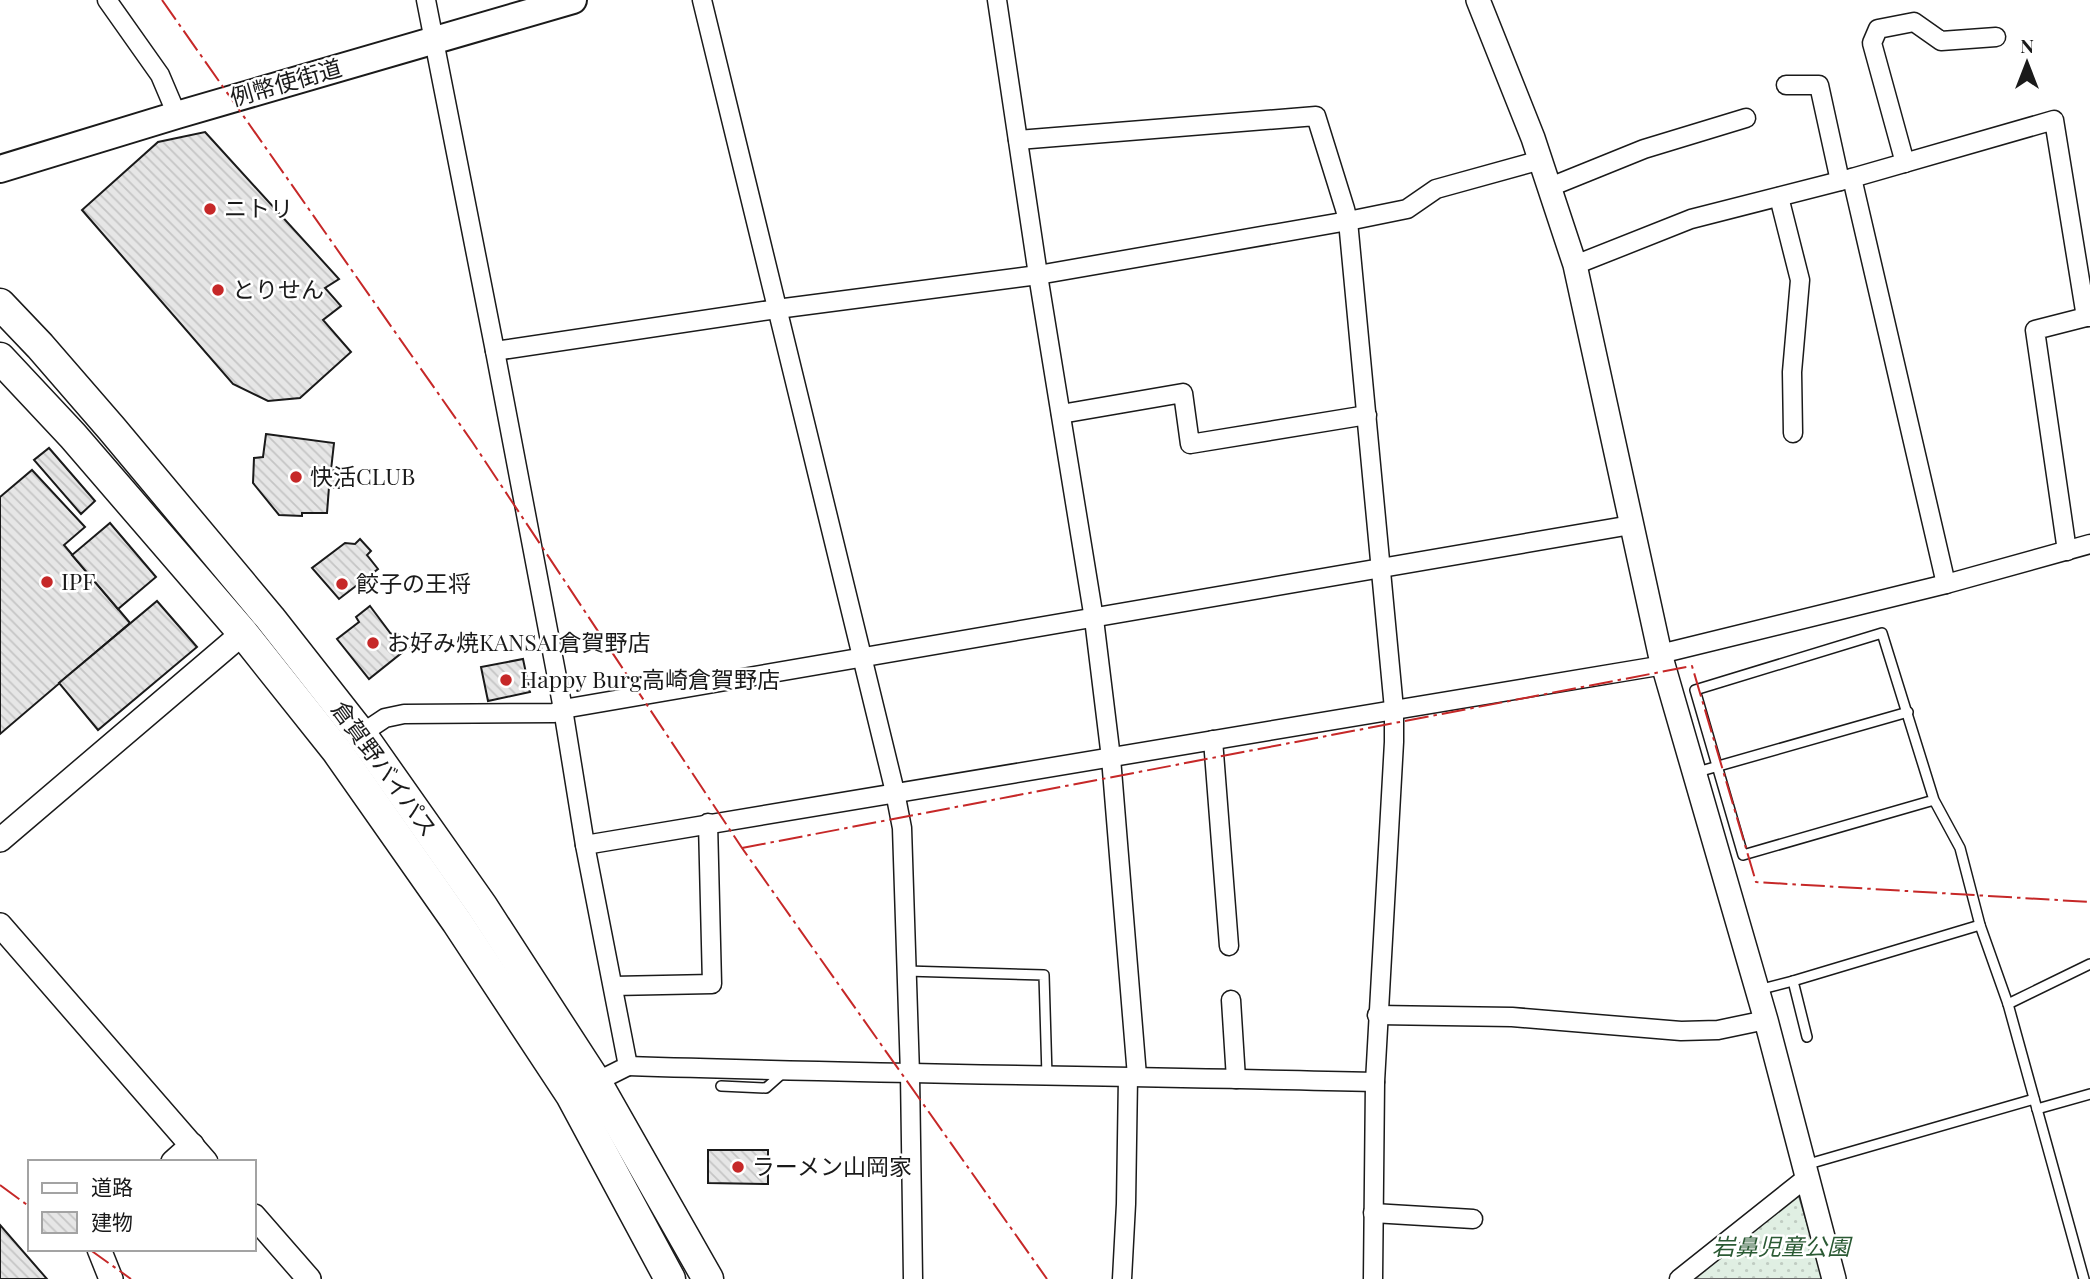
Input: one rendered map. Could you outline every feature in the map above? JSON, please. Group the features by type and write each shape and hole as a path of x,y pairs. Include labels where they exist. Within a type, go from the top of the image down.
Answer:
{"highway":[{"name":"倉賀野バイパス","path":"0,304 112,429 270,618 361,734 482,906 596,1082 708,1279"},
{"name":"倉賀野バイパス","path":"0,358 73,436 243,633 337,751 457,922 571,1096 670,1279"}],"main road":[{"name":"例幣使街道","path":"0,169 573,0"}],"street":[{"path":"107,0 160,75 177,115"},
{"path":"426,0 563,709 585,845 628,1066"},
{"path":"702,0 902,828 913,1279"},
{"path":"997,0 1094,619 1111,758 1133,1077 1122,1279"},
{"path":"1478,0 1541,160 1575,265 1662,660 1705,769 1757,990 1834,1279"},
{"path":"1905,163 1872,43 1878,29 1914,22 1941,41 1996,37"},
{"path":"1786,85 1819,85 1846,180 1946,584"},
{"path":"1018,140 1316,116 1348,222 1394,709 1377,1015 1373,1279"},
{"path":"1550,187 1644,149 1746,118"},
{"path":"1575,265 1691,219 1846,180 2054,121 2088,317 2035,330 2067,551"},
{"path":"495,351 778,309 1038,275 1348,222 1407,209 1436,189 1541,160"},
{"path":"1779,197 1800,280 1792,372 1793,433"},
{"path":"1061,414 1183,393 1189,444 1367,415"},
{"path":"361,734 385,718 404,714 554,713 563,709 861,656 1094,619 1631,526"},
{"path":"585,845 1111,758 1662,660 2090,544"},
{"path":"0,841 243,633"},
{"path":"1213,740 1229,946"},
{"path":"612,986 712,984 708,823"},
{"path":"0,925 199,1153 179,1160"},
{"path":"1231,1000 1236,1079"},
{"path":"1377,1015 1512,1017 1681,1031 1718,1030 1766,1020"},
{"path":"596,1082 628,1066 1375,1082"},
{"path":"1679,1279 1805,1172"},
{"path":"1373,1213 1473,1219"},
{"path":"256,1218 309,1279"},
{"path":"100,1251 111,1279"}],"lane":[{"path":"1934,800 1743,855 1705,769 1695,690 1882,633 1934,800 1960,848 1980,925 2008,1004 2084,1279"},
{"path":"1705,769 1908,712"},
{"path":"1757,990 1980,925"},
{"path":"2008,1004 2090,964"},
{"path":"906,971 1044,975 1047,1076"},
{"path":"1793,981 1807,1037"},
{"path":"722,1086 766,1088 784,1071"},
{"path":"1805,1172 2035,1104 2090,1094"}],"green space":[{"name":"岩鼻児童公園","path":"1792,1196 1799,1196 1824,1279 1690,1279"}],"building":[{"path":"205,132 339,279 325,288 341,306 323,320 351,352 300,398 268,401 233,384 82,210 158,142"},
{"name":"快活CLUB","path":"266,434 334,443 331,470 340,471 339,488 329,487 327,513 279,515 253,483 254,458 263,457"},
{"path":"49,448 95,501 81,514 34,460"},
{"name":"IPF","path":"32,470 85,527 64,545 130,623 0,734 0,497"},
{"path":"110,523 156,577 118,609 72,555"},
{"name":"餃子の王将","path":"360,539 371,551 367,555 378,569 339,599 312,568 345,543 355,544"},
{"path":"157,601 197,647 98,730 59,683"},
{"name":"お好み焼KANSAI倉賀野店","path":"370,606 391,634 396,632 409,647 369,679 337,639 359,622 356,617"},
{"name":"Happy Burg高崎倉賀野店","path":"523,659 530,692 488,701 481,667"},
{"name":"ラーメン山岡家","path":"708,1150 768,1150 768,1184 708,1183"},
{"path":"0,1225 47,1279 0,1279"}],"power":[{"path":"162,0 473,443 742,848 1047,1279"},
{"path":"742,848 1692,666 1756,882 2090,902"},
{"path":"0,1185 28,1206"},
{"path":"92,1251 131,1279"}],"place":[{"name":"ニトリ","path":"210,209"},
{"name":"とりせん","path":"218,290"},
{"name":"快活CLUB","path":"296,477"},
{"name":"IPF","path":"47,582"},
{"name":"餃子の王将","path":"342,584"},
{"name":"お好み焼KANSAI倉賀野店","path":"373,643"},
{"name":"Happy Burg高崎倉賀野店","path":"506,680"},
{"name":"ラーメン山岡家","path":"738,1167"}]}
